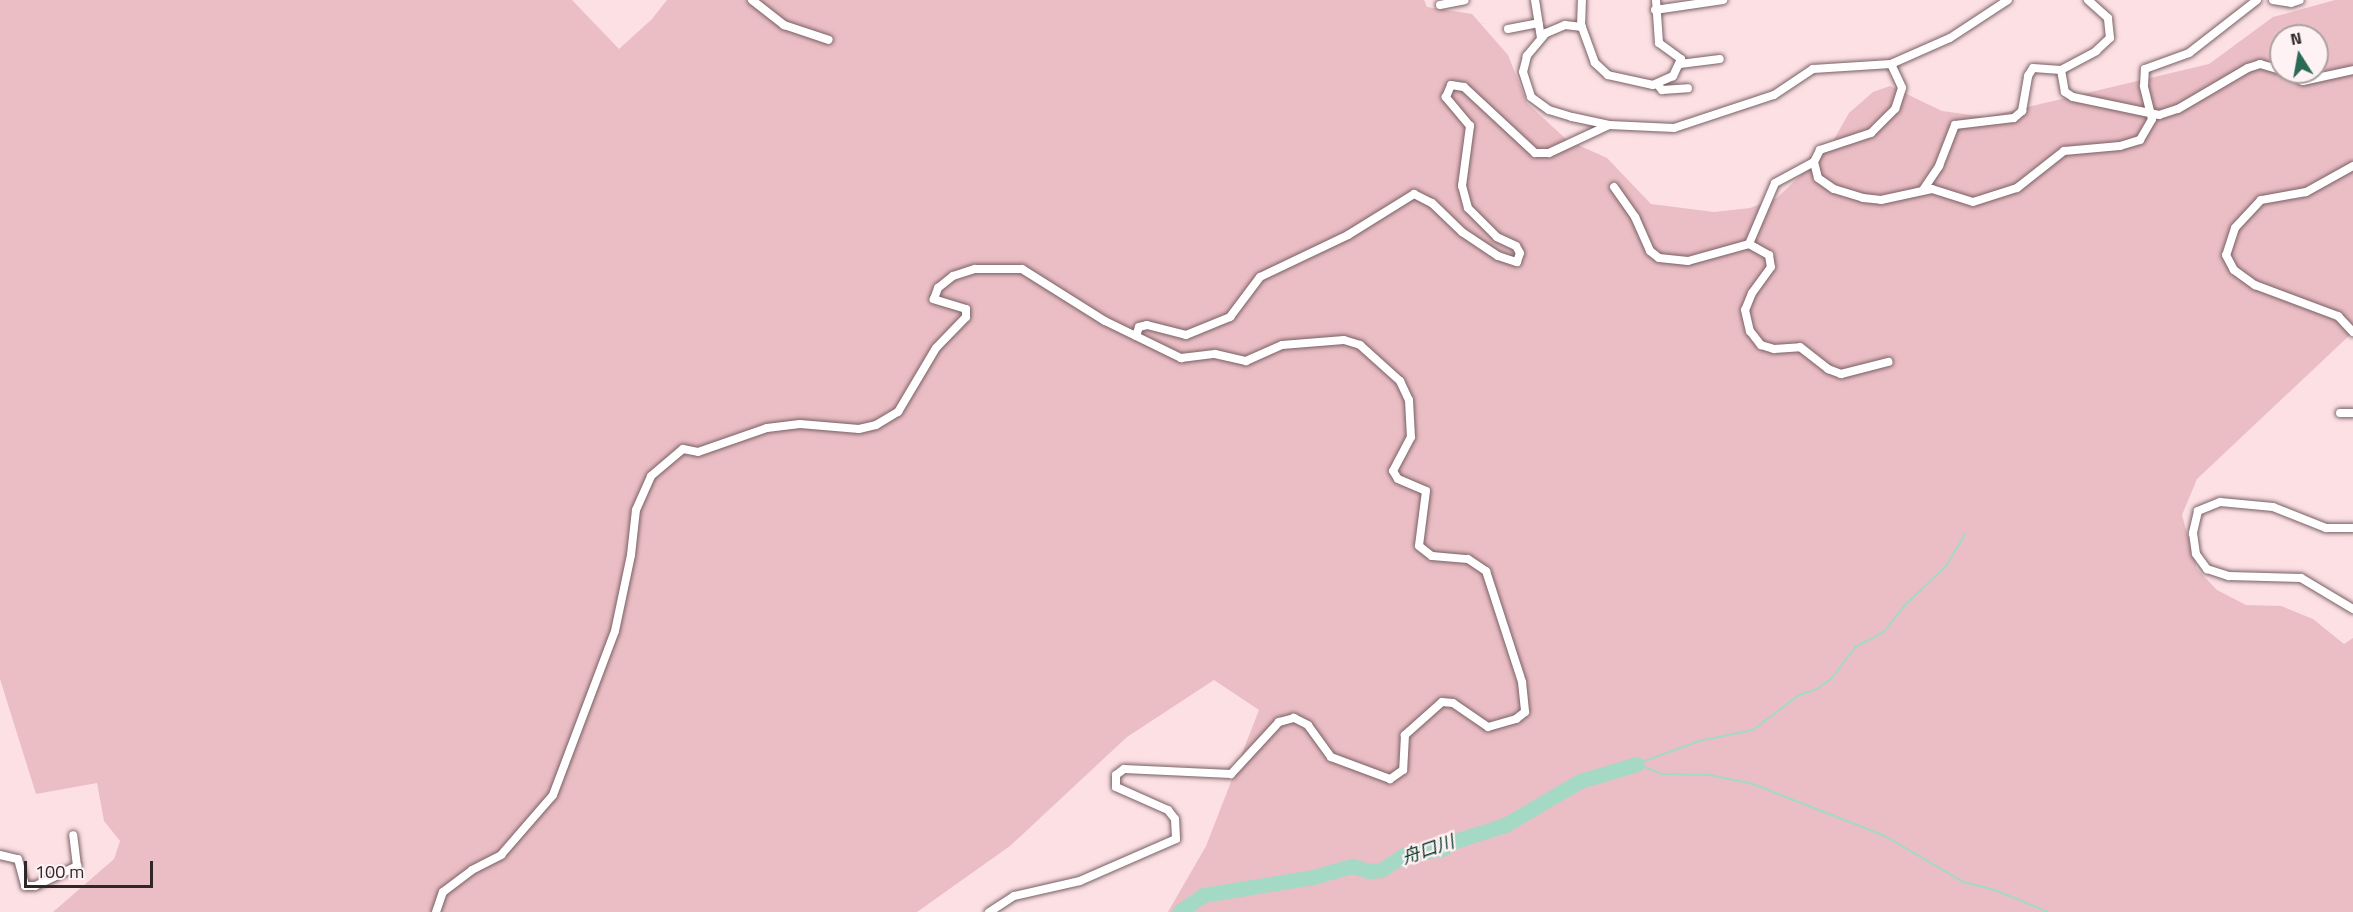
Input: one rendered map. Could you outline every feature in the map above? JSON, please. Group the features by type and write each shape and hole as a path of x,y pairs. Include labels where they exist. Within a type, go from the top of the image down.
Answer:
{"street":[{"path":"752,0 784,25 829,40"},
{"path":"1440,5 1465,0"},
{"path":"1535,0 1541,38"},
{"path":"1582,0 1581,27 1595,63 1608,75 1657,84 1673,76 1680,64"},
{"path":"1656,0 1659,43 1675,51 1680,64"},
{"path":"1655,10 1723,0"},
{"path":"1581,27 1556,27 1541,38 1525,64 1531,97 1565,115 1609,125 1674,128 1767,98 1813,69 1891,64 1950,38 2008,0"},
{"path":"1923,190 1939,166 1955,125 2014,118 2024,105 2029,71 2037,66 2061,70 2096,51 2110,38 2108,18 2088,0"},
{"path":"1814,162 1821,182 1863,198 1881,200 1932,189 1967,203 1991,199 2017,188 2064,151 2135,142 2147,132 2152,119 2144,86 2149,66 2189,53 2257,0"},
{"path":"2272,0 2300,0"},
{"path":"1508,28 1538,23"},
{"path":"1680,64 1720,59"},
{"path":"1749,244 1775,183 1814,162 1826,145 1864,137 1892,114 1902,88 1891,64"},
{"path":"2061,70 2065,92 2073,97 2149,114 2178,109 2248,68 2260,64 2269,67"},
{"path":"2329,75 2353,70"},
{"path":"1657,84 1662,90 1688,88"},
{"path":"1136,336 1139,327 1147,325 1186,335 1230,317 1260,277 1341,239 1414,194 1432,203 1462,232 1498,256 1517,262 1520,253 1516,246 1497,237 1468,208 1462,186 1470,126 1446,97 1451,85 1464,87 1535,153 1549,153 1609,125"},
{"path":"2353,166 2306,192 2262,201 2235,228 2226,255 2234,270 2255,285 2338,316 2353,332"},
{"path":"1614,187 1635,217 1650,251 1659,258 1688,261 1749,244 1769,255 1772,262 1745,310 1750,331 1761,345 1774,349 1800,347 1828,369 1841,374 1888,362"},
{"path":"436,912 443,892 472,870 501,855 553,795 615,631 639,498 651,476 683,449 698,452 778,426 820,424 859,429 876,426 892,416 909,399 936,348 966,318 966,309 934,299 942,284 959,273 992,267 1022,269 1105,321 1181,358 1215,354 1246,361 1282,345 1344,340 1360,345 1380,359 1400,381 1409,400 1411,437 1393,471 1398,479 1426,491 1419,546 1432,556 1468,559 1486,571 1527,706 1516,719 1488,727 1454,703 1442,702 1405,735 1403,770 1390,778 1331,757 1308,725 1294,718 1279,722 1231,774 1125,769 1116,775 1116,787 1168,810 1174,819 1176,839 1080,881 1020,894 989,912"},
{"path":"2340,413 2353,413"},
{"path":"2353,528 2326,528 2273,507 2220,502 2198,511 2193,533 2196,554 2207,569 2229,576 2301,579 2353,609"},
{"path":"0,855 18,859 25,886 35,886 77,866 73,835"}],"shaded area":[{"path":"0,0 572,0 619,49 652,19 667,0 1424,0 1427,7 1472,14 1508,55 1527,103 1567,140 1607,158 1651,204 1714,212 1750,208 1777,198 1829,148 1849,113 1873,92 1890,86 1942,111 1986,117 2209,64 2273,17 2335,0 2353,0 2353,332 2197,479 2182,515 2197,569 2217,590 2246,605 2281,606 2313,619 2344,644 2353,638 2353,912 1168,912 1206,846 1259,710 1214,680 1127,737 1010,846 917,912 53,912 114,859 120,841 104,821 97,783 36,794 0,679"}],"waterway":[{"path":"1637,764 1699,741 1753,730 1799,695 1817,689 1832,678 1855,647 1883,633 1906,604 1946,566 1965,534"},
{"path":"1637,764 1662,774 1710,775 1753,784 1885,836 1963,882 1995,890 2048,912"},
{"name":"舟口川","path":"1179,912 1203,895 1313,877 1352,866 1370,871 1381,870 1406,854 1442,849 1455,841 1505,825 1580,781 1637,764"}]}
